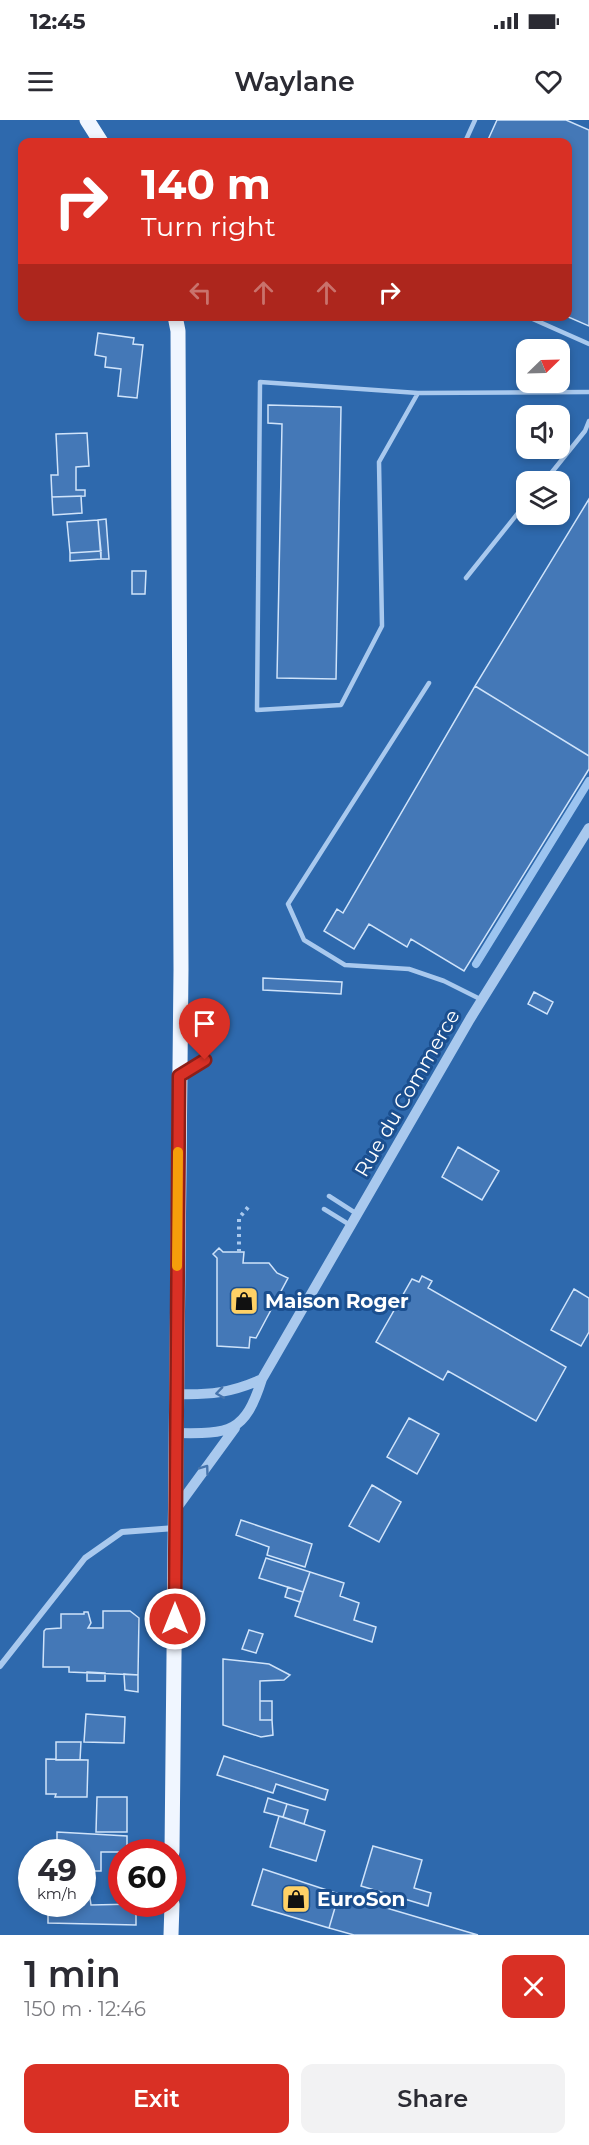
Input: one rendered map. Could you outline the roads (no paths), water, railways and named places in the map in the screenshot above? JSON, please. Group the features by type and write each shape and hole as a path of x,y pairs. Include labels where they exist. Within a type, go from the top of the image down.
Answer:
{"main road":[{"path":"87,120 98,138"},
{"path":"172,1839 180,1028 178,331 176,321"},
{"path":"171,1935 172,1917"}],"street":[{"name":"Rue du Commerce","path":"176,1509 252,1408 262,1379 357,1214 482,1000 589,828"},
{"path":"176,1395 209,1395 236,1391 262,1379"},
{"path":"176,1433 203,1434 235,1428"},
{"path":"0,1666 85,1558 122,1532 176,1528"}],"lane":[{"path":"467,138 474,120"},
{"path":"537,321 589,344"},
{"path":"418,393 379,462 381,626 341,705 257,710 260,382 418,393 589,392"},
{"path":"552,471 585,431 589,421"},
{"path":"466,578 516,515"},
{"path":"429,683 288,904 304,940 345,965 409,969 444,981 482,1000"},
{"path":"180,1028 195,1045 205,1049"},
{"path":"179,1076 205,1060"},
{"path":"329,1196 357,1214"},
{"path":"324,1209 351,1225"}],"waterway":[{"path":"476,964 589,781"}],"place":[{"name":"Maison Roger","path":"244,1301"},
{"name":"EuroSon","path":"296,1899"}]}
